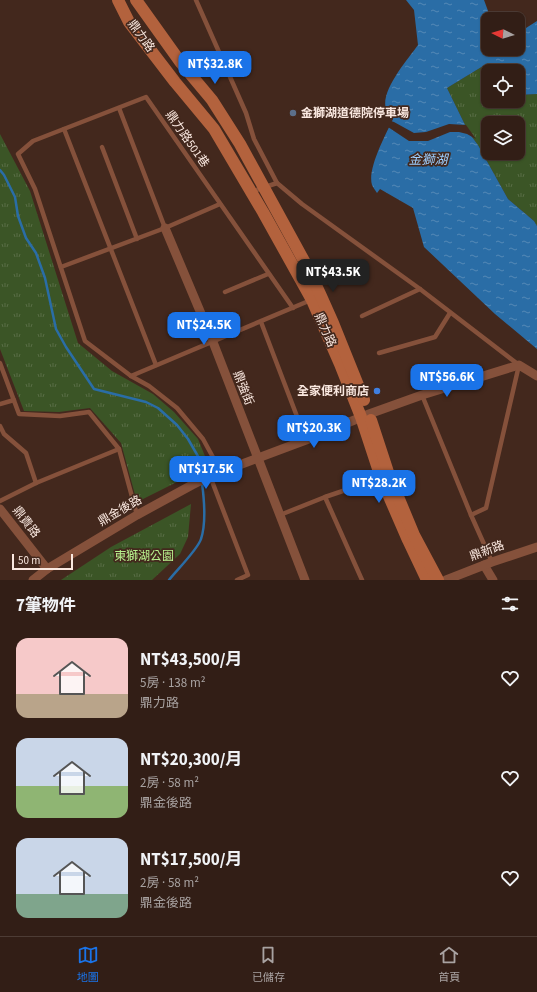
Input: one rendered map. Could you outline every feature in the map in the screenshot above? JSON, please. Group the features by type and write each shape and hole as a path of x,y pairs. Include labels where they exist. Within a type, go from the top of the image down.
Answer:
{"street":[{"name":"鼎力路","path":"118,0 129,22 175,82 214,129 251,192 334,323 408,540 427,580"},
{"name":"鼎力路","path":"136,0 181,63 212,100 240,144 308,270 317,298"},
{"name":"鼎強街","path":"165,228 213,342 305,580"},
{"name":"鼎金後路","path":"33,580 47,569 138,515 192,484 210,476 306,440 365,415 422,395 520,365"},
{"path":"520,365 537,376"},
{"name":"鼎力路","path":"385,476 438,580"},
{"name":"鼎貴路","path":"0,509 47,569"},
{"name":"鼎新路","path":"446,580 488,563 537,547"},
{"path":"488,563 493,580"}],"lane":[{"path":"196,0 246,113 254,140 277,183 311,210 420,289 520,365 486,508 471,515"},
{"name":"鼎力路501巷","path":"61,267 35,189 18,154 33,141 146,97 292,308"},
{"path":"119,108 165,228"},
{"path":"64,129 156,365"},
{"path":"102,147 137,239"},
{"path":"251,192 277,183"},
{"path":"220,204 165,228 61,267 85,341 131,376 149,386 177,408 203,439 221,472"},
{"path":"225,292 268,274"},
{"path":"362,316 420,289"},
{"path":"131,376 317,298"},
{"path":"379,352 435,337 450,313"},
{"path":"261,322 306,440"},
{"path":"0,363 19,414 60,416 88,412 119,449 138,515"},
{"path":"422,395 471,515 488,563"},
{"path":"0,404 14,400"},
{"path":"0,426 4,434 26,453 36,483"},
{"path":"0,500 36,483 119,449"},
{"path":"210,476 248,575 237,580"},
{"path":"280,515 325,497 385,476"},
{"path":"325,497 362,580"}],"green space":[{"path":"481,67 481,108 525,108 525,95 537,94 537,226 534,221 508,199 486,160 525,160 525,116 481,116 481,150 469,133 447,88"},
{"path":"0,134 30,191 78,343 112,371 153,394 174,412 198,439 209,466 137,502 121,443 90,408 59,412 24,411 0,349"},
{"name":"東獅湖公園","path":"191,504 188,537 180,554 152,580 61,580 111,547"}],"water":[{"name":"金獅湖","path":"406,0 484,0 488,12 481,12 481,56 525,56 525,28 537,21 537,94 525,95 525,64 481,64 481,67 447,88 469,133 481,150 481,160 486,160 508,199 534,221 537,226 537,349 495,314 424,247 413,208 380,189 377,193 372,185 372,170 382,142 393,119 386,109 385,102 387,93 396,76 418,45 414,10"}],"pier":[{"path":"391,121 414,133 426,132 449,124 466,125 476,139 467,134 450,132 428,141 409,141 388,127"}],"waterway":[{"path":"0,170 15,197 18,216 26,238 36,253 45,278 56,329 66,347 94,389 146,402 158,408 177,425 188,439 199,458 202,478"},
{"path":"169,580 191,554 201,539 204,519 202,483"}],"place":[{"name":"金獅湖道德院停車場","path":"293,113"},
{"name":"全家便利商店","path":"377,391"}]}
